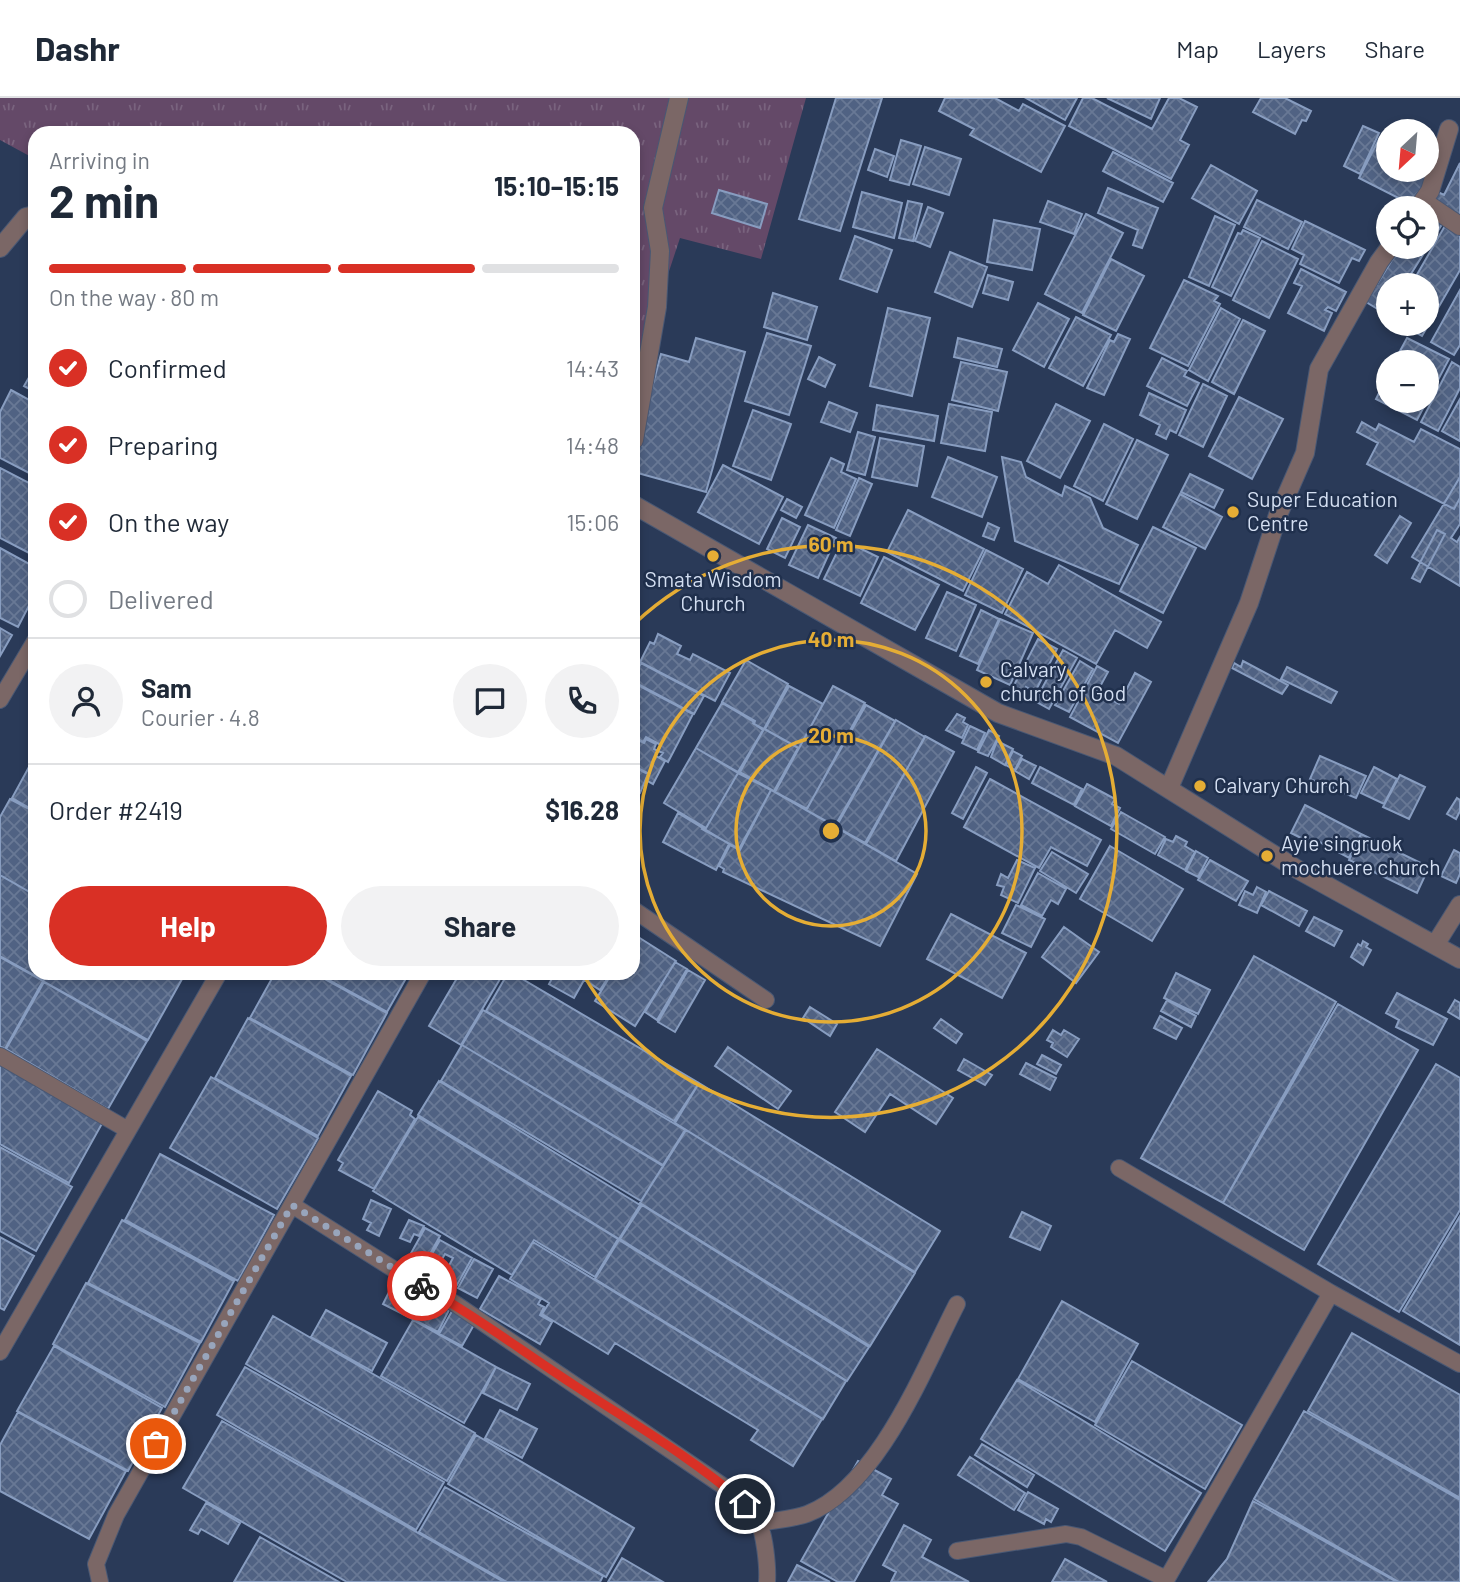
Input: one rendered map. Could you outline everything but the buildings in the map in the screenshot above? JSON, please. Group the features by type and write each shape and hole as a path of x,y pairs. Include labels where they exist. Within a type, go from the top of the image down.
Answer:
{"street":[{"path":"640,405 657,307 660,251 653,208 678,98"},
{"path":"1426,196 1449,129"},
{"path":"1439,215 1460,226"},
{"path":"0,248 28,217"},
{"path":"1169,788 1249,603 1278,515 1305,453 1319,369 1381,259"},
{"path":"640,508 998,713 1115,756 1295,868 1460,959"},
{"path":"1435,945 1460,905"}],"lane":[{"path":"0,701 28,653"},
{"path":"640,915 766,1000"},
{"path":"0,1352 215,980"},
{"path":"100,1582 96,1564 116,1515 419,980"},
{"path":"0,1056 128,1130"},
{"path":"1119,1168 1331,1293 1460,1364"},
{"path":"292,1205 395,1270 454,1303 702,1470 745,1504 760,1523 767,1582"},
{"path":"957,1551 1066,1534 1081,1537 1166,1581 1331,1293"},
{"path":"760,1523 806,1514 838,1496 884,1445 957,1304"}],"green space":[{"path":"0,98 806,98 761,259 680,238 640,359 640,126 28,126 28,155 0,140"}],"way so far":[{"path":"156,1444 292,1205 422,1286"}],"place":[{"name":"Super Education Centre","path":"1233,512"},
{"name":"Smata Wisdom Church","path":"713,556"},
{"name":"Calvary church of God","path":"986,682"},
{"name":"Calvary Church","path":"1200,786"},
{"name":"Ayie singruok mochuere church","path":"1267,856"}],"route":[{"path":"422,1286 454,1303 702,1470 745,1504"}]}
